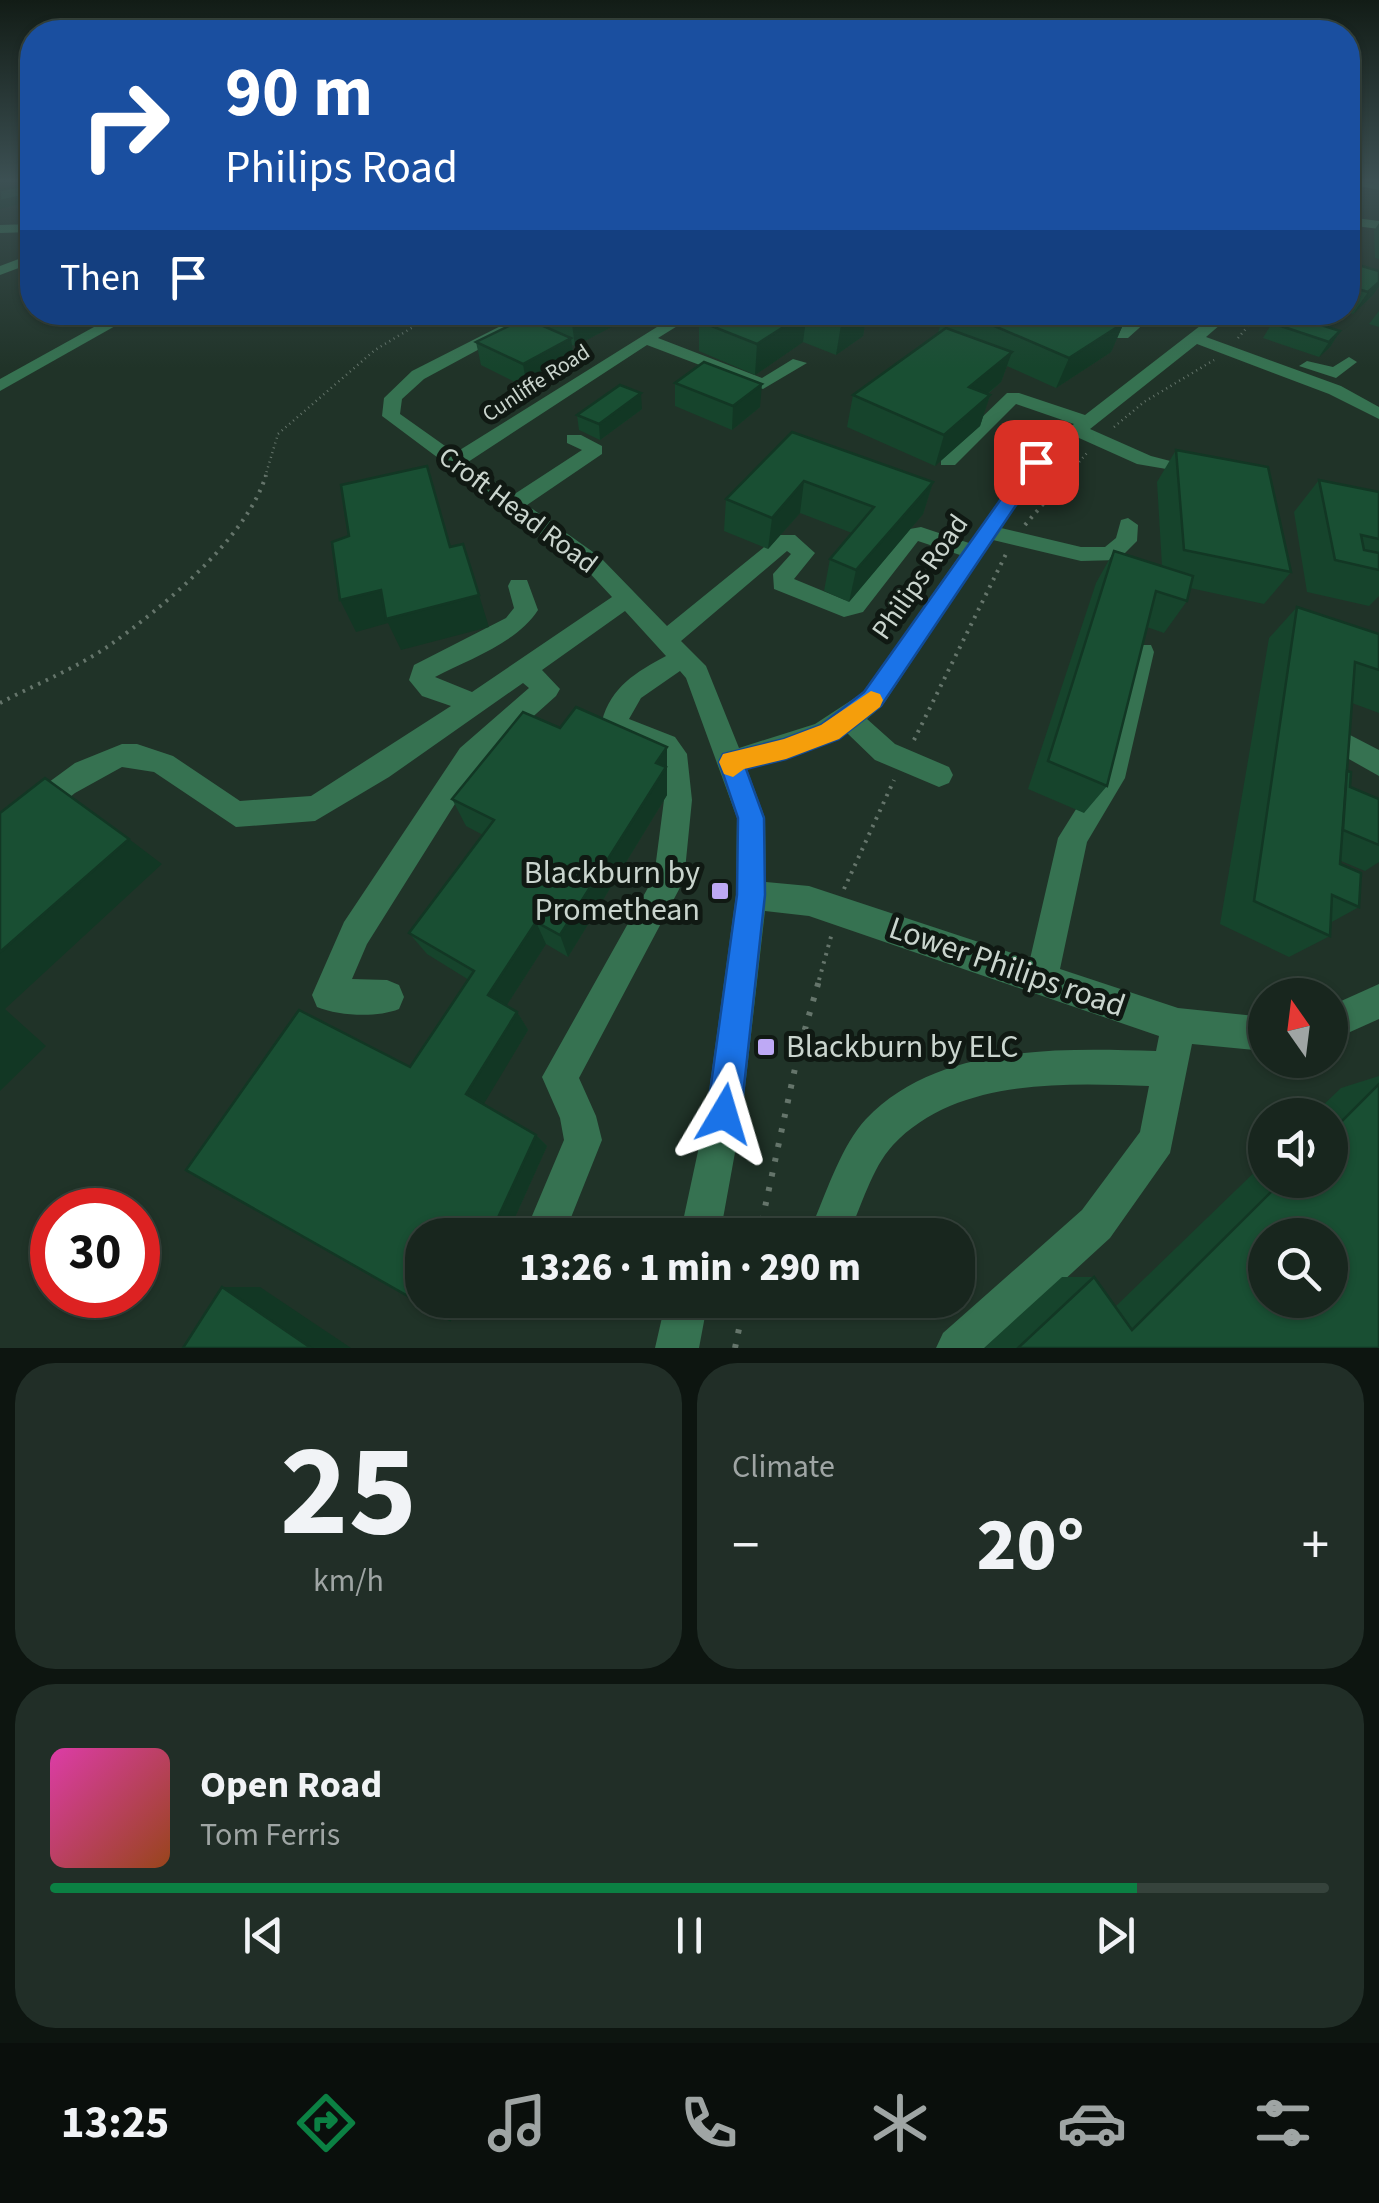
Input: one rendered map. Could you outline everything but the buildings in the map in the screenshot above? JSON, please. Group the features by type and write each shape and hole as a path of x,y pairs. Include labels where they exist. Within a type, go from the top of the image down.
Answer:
{"street":[{"path":"0,386 110,325"},
{"name":"Croft Head Road","path":"516,325 418,375 393,398 391,416 592,562 697,673 732,762 751,818 751,895 724,1114 703,1218"},
{"name":"Cunliffe Road","path":"455,462 671,325"},
{"path":"1122,334 1133,325"},
{"name":"Philips Road","path":"732,762 786,749 850,719 872,699 1036,462 1210,325"},
{"path":"1192,337 1327,373 1336,373 1349,362"},
{"path":"645,340 763,384 799,362"},
{"path":"1262,346 1286,364 1379,414"},
{"path":"948,461 1013,397 1029,399 1144,460 1171,467"},
{"path":"514,504 595,450 574,438"},
{"path":"988,532 1081,554 1110,555 1126,541 1128,525"},
{"path":"551,1218 582,1140 578,1116 560,1077 669,880 678,800 674,754 665,745 622,730 615,721 616,712 640,683 787,540 804,554 784,574 782,583 844,609 855,606 912,535 921,534 974,552"},
{"path":"469,707 430,689 422,680 423,672 514,624 526,610 519,586"},
{"path":"0,836 63,788 111,758 136,754 181,775 236,814 314,808 626,599"},
{"path":"1042,977 1074,838 1111,778 1142,652"},
{"path":"387,997 329,995 355,933 470,756 507,720 548,689 524,670"},
{"path":"850,719 886,752 939,775"},
{"path":"1350,746 1379,764"},
{"name":"Lower Philips road","path":"751,895 808,901 1178,1025 1248,1032"},
{"path":"1348,1017 1377,1005"},
{"path":"958,1348 1096,1224 1158,1140 1178,1025"},
{"path":"836,1218 879,1134 915,1104 979,1077 1054,1069 1172,1070"},
{"path":"677,1348 683,1318"}],"path":[{"path":"0,703 109,646 218,555 260,494 278,434 334,382 375,350 416,325"},
{"path":"1232,346 1249,325"},
{"path":"1103,437 1144,402 1225,353"},
{"path":"1019,533 1096,444"},
{"path":"910,749 1008,551"},
{"path":"844,890 897,773"},
{"path":"764,1218 799,1050 832,931"},
{"path":"735,1348 742,1318"}],"slow traffic":[{"path":"733,766 732,762 786,749 830,732 871,700"}],"place":[{"name":"Blackburn by Promethean","path":"720,891"},
{"name":"Blackburn by ELC","path":"766,1047"}],"route":[{"path":"724,1114 751,895 751,818 732,762 786,749 830,732 854,717 872,699 1036,462"}]}
